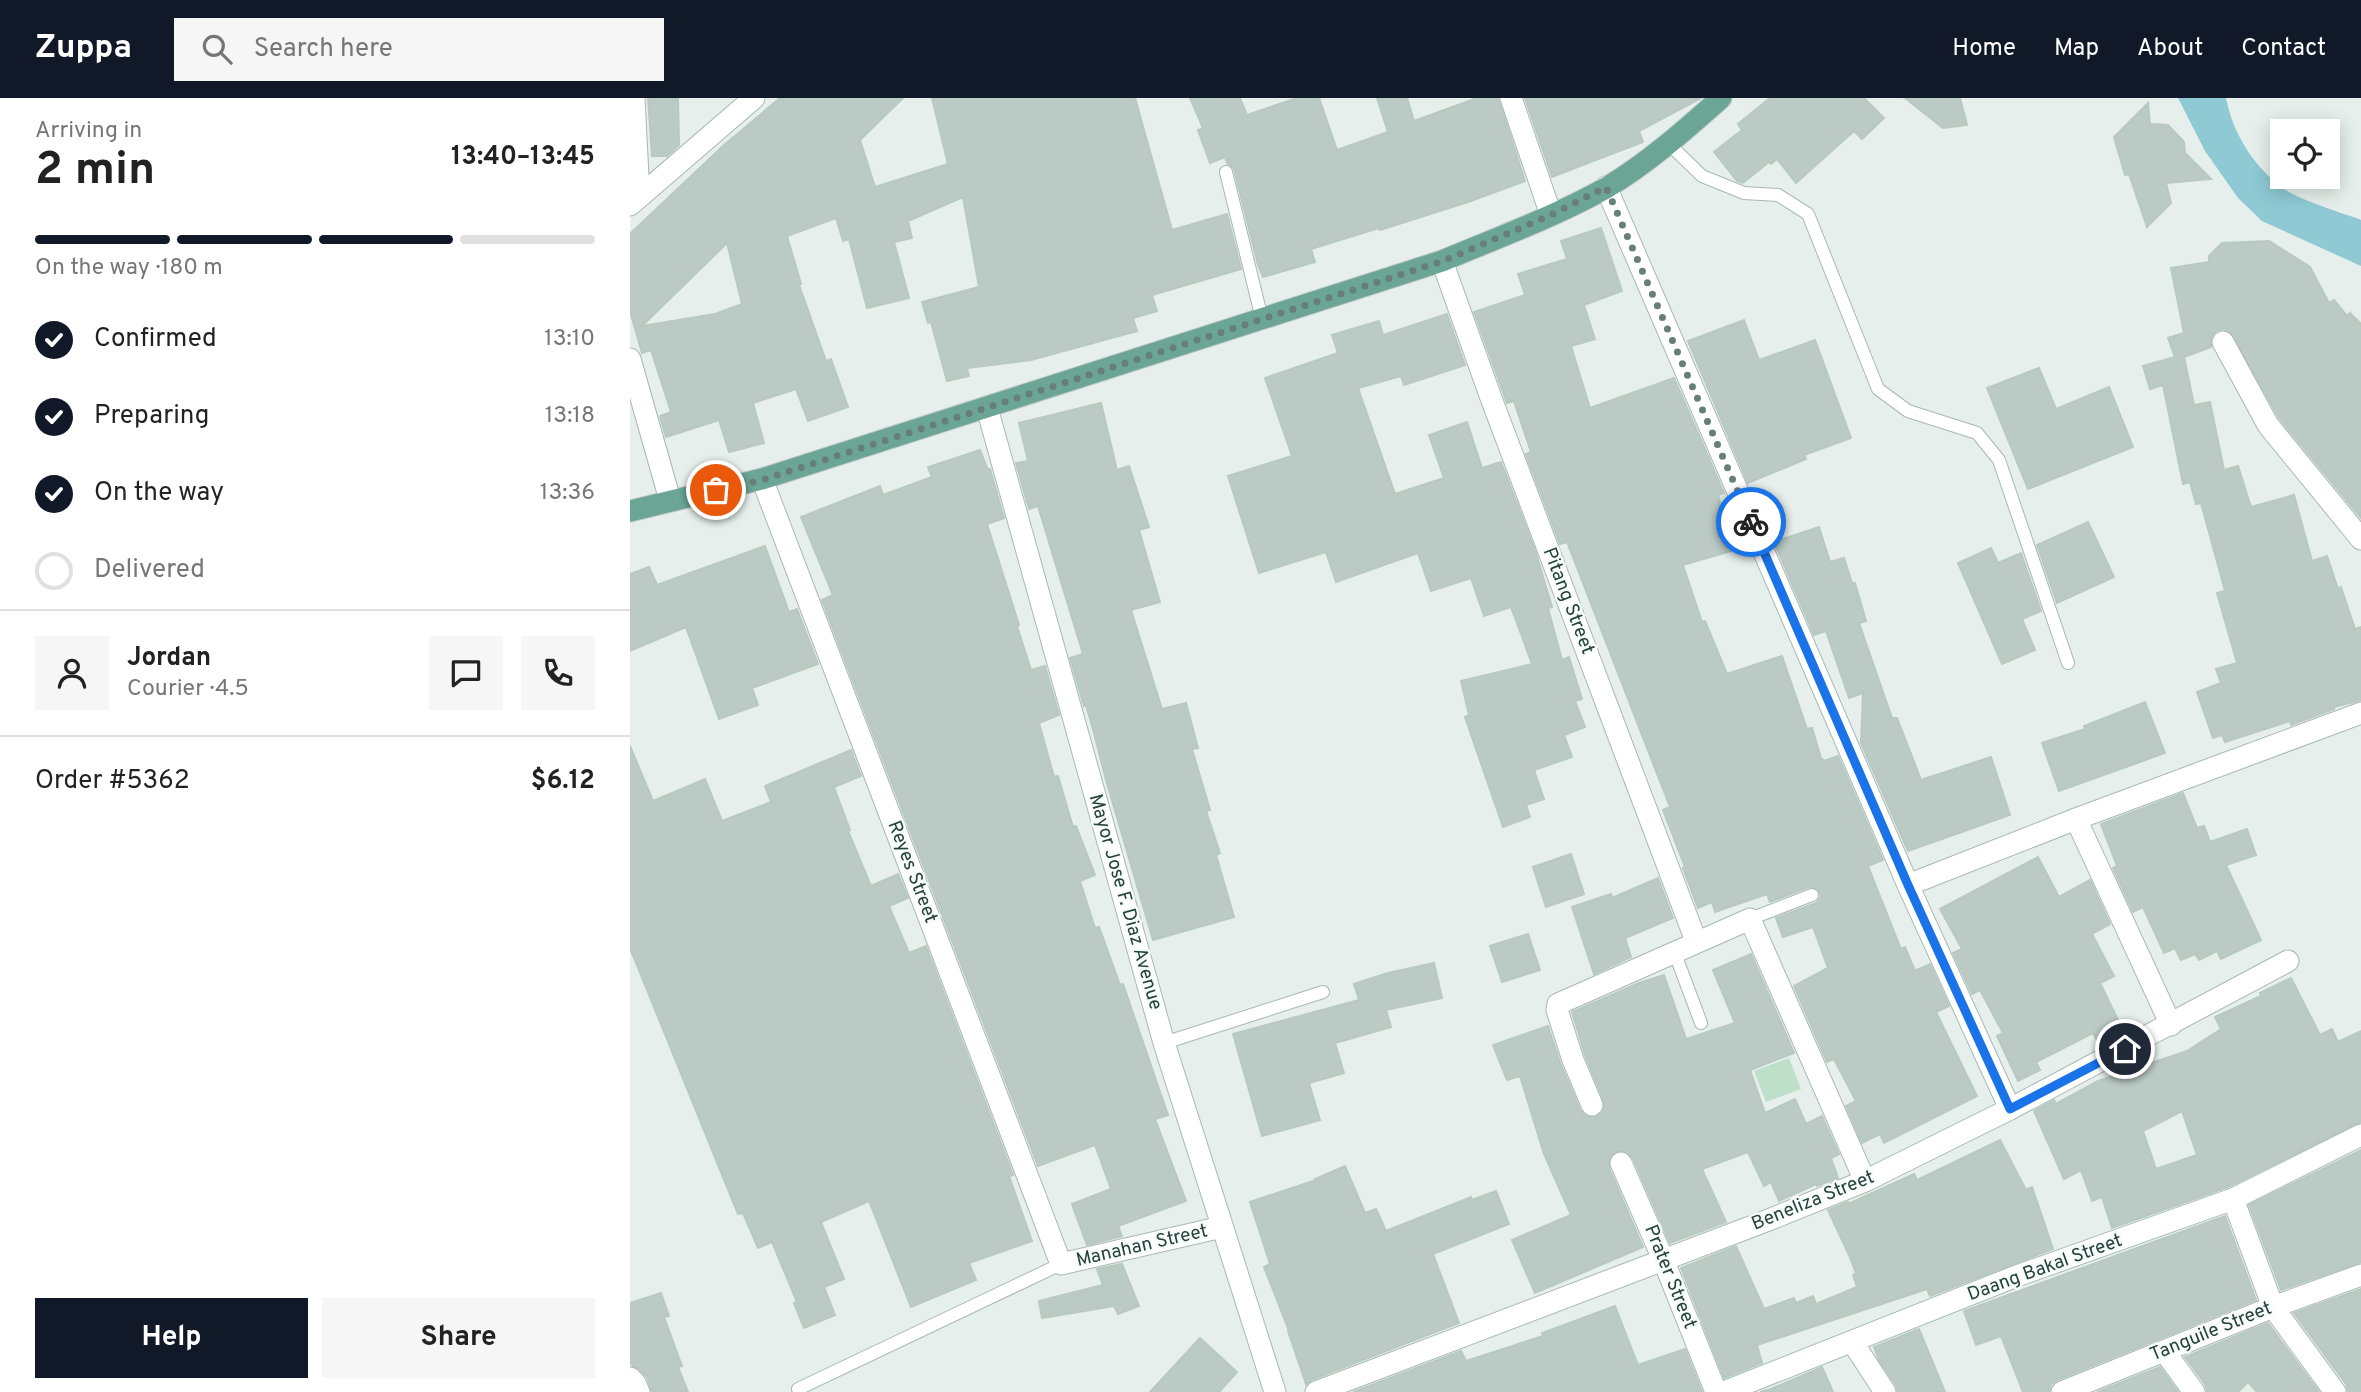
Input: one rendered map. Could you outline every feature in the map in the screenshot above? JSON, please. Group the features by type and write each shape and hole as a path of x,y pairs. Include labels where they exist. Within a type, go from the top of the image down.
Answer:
{"main road":[{"path":"630,511 762,480 1443,261 1551,215 1606,187 1669,144 1721,98"}],"street":[{"path":"634,98 634,201"},
{"path":"1511,98 1551,215"},
{"path":"634,201 745,101"},
{"path":"1606,187 1908,885 2010,1109"},
{"name":"Pitang Street","path":"1443,261 1491,398 1696,941"},
{"path":"2223,342 2268,425 2361,539"},
{"path":"630,359 670,500"},
{"name":"Mayor Jose F. Diaz Avenue","path":"988,408 1164,1043 1275,1392"},
{"name":"Reyes Street","path":"762,480 1062,1264"},
{"path":"1908,885 2361,713"},
{"path":"2076,819 2171,1025"},
{"path":"1591,1105 1573,1060 1557,1010 1558,1004 1750,919 1865,1181"},
{"name":"Beneliza Street","path":"1316,1392 1865,1181 2010,1109 2288,961"},
{"name":"Daang Bakal Street","path":"1724,1392 2014,1278 2233,1199 2361,1135"},
{"name":"Prater Street","path":"1621,1163 1716,1392"},
{"path":"2233,1199 2273,1307 2335,1392"},
{"name":"Manahan Street","path":"1062,1264 1222,1227"},
{"name":"Tanguile Street","path":"2062,1392 2273,1307 2361,1275"},
{"path":"1853,1342 1885,1392"},
{"path":"2165,1352 2194,1392"},
{"path":"630,1378 639,1392"}],"lane":[{"path":"1669,144 1702,176 1744,193 1778,195 1808,214 1878,389 1908,411 1977,433 1999,460 2068,663"},
{"path":"1226,172 1262,319"},
{"path":"1750,919 1812,895"},
{"path":"1674,951 1701,1023"},
{"path":"1164,1043 1323,992"},
{"path":"797,1389 1062,1264"}],"green space":[{"path":"1789,1058 1801,1089 1766,1102 1754,1071"}],"water":[{"path":"2178,98 2226,98 2246,149 2270,177 2270,189 2284,189 2300,198 2361,220 2361,266 2262,221 2238,198 2205,151"}],"building":[{"path":"648,98 678,98 679,145 667,156 652,156"},
{"path":"780,98 903,98 860,140 875,187 948,164 932,98 1135,98 1172,230 1227,214 1241,269 1152,295 1157,311 1133,318 1137,331 1031,360 967,368 969,376 947,381 931,322 928,323 922,302 979,287 963,197 908,221 912,238 894,242 909,298 867,308 849,239 843,241 836,218 787,236 801,284 799,285 826,361 831,359 848,407 808,421 796,389 753,403 764,443 729,452 719,420 666,437 660,416 671,412 651,350 642,353 630,311 630,234 723,146","holes":["727,243 742,304 715,314 642,326"]},
{"path":"1190,98 1240,98 1247,115 1297,98 1319,98 1337,150 1388,132 1377,98 1407,98 1414,121 1477,98 1498,98 1525,181 1380,230 1379,228 1311,249 1315,262 1263,277 1234,169 1225,157 1210,163 1198,130 1203,128"},
{"path":"1525,98 1701,98 1639,131 1643,142 1552,177"},
{"path":"1770,98 1864,98 1884,118 1862,139 1854,131 1796,183 1777,159 1771,164 1769,162 1743,183 1737,181 1714,152 1742,130 1738,124"},
{"path":"1905,98 1960,98 1967,125 1943,128"},
{"path":"2148,103 2150,124 2168,125 2184,142 2185,153 2211,179 2166,183 2171,203 2147,227 2129,174 2125,175 2114,137"},
{"path":"1601,228 1622,291 1584,305 1595,339 1571,346 1590,408 1674,378 1724,493 1718,495 1734,550 1683,565 1702,622 1705,621 1727,674 1782,656 1807,729 1812,728 1821,758 1824,761 1838,756 1883,860 1868,866 1901,949 1905,947 1915,971 1930,964 1949,1006 1936,1012 1977,1096 1884,1143 1880,1134 1862,1143 1846,1106 1856,1101 1834,1059 1827,1062 1794,986 1828,968 1813,927 1783,937 1776,918 1816,903 1821,896 1818,889 1809,887 1770,902 1767,894 1715,912 1712,902 1698,908 1663,810 1670,807 1567,542 1560,544 1526,454 1531,452 1514,401 1507,403 1474,312 1525,295 1518,274 1567,259 1561,241"},
{"path":"2269,241 2310,267 2329,303 2334,300 2347,316 2350,313 2361,324 2361,518 2279,418 2230,331 2216,331 2212,336 2211,347 2184,357 2194,405 2210,402 2224,470 2238,466 2251,507 2294,495 2312,561 2327,556 2355,629 2361,627 2361,700 2334,707 2291,725 2290,721 2225,742 2222,735 2213,738 2197,692 2221,683 2216,669 2237,663 2217,593 2225,591 2201,503 2196,504 2190,482 2183,484 2163,385 2150,389 2143,366 2175,357 2168,338 2184,333 2171,268 2209,262 2209,256 2222,243"},
{"path":"1447,314 1465,365 1404,385 1401,376 1358,388 1395,494 1444,478 1429,435 1467,422 1482,468 1501,462 1536,553 1552,607 1548,608 1562,660 1569,657 1582,699 1575,701 1585,727 1564,735 1572,757 1534,770 1544,799 1526,805 1530,817 1503,827 1465,717 1469,715 1461,681 1532,664 1511,607 1484,616 1471,578 1431,591 1418,553 1336,582 1326,552 1259,573 1228,476 1292,456 1265,378 1338,353 1332,335 1379,321 1383,335"},
{"path":"1744,320 1759,360 1815,340 1851,438 1804,455 1806,459 1748,483 1688,341"},
{"path":"2039,368 2056,409 2109,387 2133,447 2028,489 1987,388"},
{"path":"1101,403 1117,470 1129,466 1149,527 1139,530 1160,602 1131,610 1162,709 1186,703 1198,748 1192,749 1210,810 1206,811 1220,853 1216,855 1234,917 1153,940 1070,658 1083,654 1038,506 1029,509 1016,463 1028,461 1019,423"},
{"path":"980,450 988,470 990,469 1004,518 987,524 1019,625 1017,626 1031,670 1045,666 1059,715 1039,723 1054,777 1058,776 1073,827 1076,826 1095,875 1080,881 1095,928 1099,927 1120,985 1123,984 1168,1115 1155,1119 1186,1201 1118,1226 1122,1236 1087,1245 1072,1204 1111,1189 1095,1145 1038,1166 822,600 833,595 801,517 880,486 883,495 932,477 928,467"},
{"path":"2088,522 2114,577 2057,603 2037,545"},
{"path":"1819,527 1830,562 1844,558 1852,583 1855,583 1866,621 1859,623 1892,718 1897,718 1921,780 1991,757 2010,815 1908,851 1861,743 1863,693 1849,698 1826,631 1814,635 1774,542"},
{"path":"765,546 789,612 797,609 818,664 752,688 758,705 719,719 686,627 630,651 630,574 649,567 657,585"},
{"path":"1991,548 1998,563 2021,553 2041,611 2022,619 2035,650 2002,664 1958,563"},
{"path":"2145,702 2165,753 2059,791 2042,743 2085,729 2084,726"},
{"path":"630,746 653,801 705,779 722,821 771,802 765,786 851,750 861,776 834,787 850,830 848,831 871,886 898,874 908,898 889,906 909,953 926,946 1013,1175 1009,1176 1032,1241 969,1263 976,1280 911,1307 869,1201 821,1222 844,1279 824,1287 835,1315 804,1328 794,1303 797,1302 772,1242 758,1248 743,1213 738,1214 630,948"},
{"path":"2183,793 2197,828 2204,826 2210,842 2247,829 2256,855 2226,865 2261,940 2221,959 2217,951 2199,960 2195,954 2181,960 2175,948 2164,953 2143,907 2133,912 2113,868 2117,866 2101,824"},
{"path":"1571,854 1584,894 1546,907 1533,867"},
{"path":"2038,857 2059,897 2090,880 2110,924 2092,934 2114,976 2100,983 2123,1030 2098,1042 2093,1033 2036,1062 2040,1070 2018,1081 1997,1036 2003,1033 1980,990 1972,994 1953,953 1962,949 1940,909"},
{"path":"1658,878 1673,918 1625,938 1631,957 1594,974 1572,907 1611,894 1612,898"},
{"path":"1528,934 1540,970 1502,982 1490,946"},
{"path":"1751,954 1794,1053 1750,1070 1765,1113 1795,1099 1806,1124 1822,1116 1839,1154 1831,1158 1838,1178 1817,1186 1816,1184 1779,1201 1771,1182 1764,1186 1748,1152 1702,1169 1726,1222 1670,1243 1633,1158 1628,1152 1616,1151 1610,1156 1609,1168 1643,1247 1535,1293 1512,1240 1571,1215 1544,1154 1520,1076 1507,1080 1493,1045 1548,1026 1580,1110 1585,1116 1596,1117 1603,1112 1604,1101 1585,1055 1572,1012 1664,975 1686,1039 1735,1023 1713,970"},
{"path":"1434,963 1442,998 1386,1010 1391,1027 1335,1043 1344,1073 1309,1083 1320,1120 1262,1136 1233,1034 1359,1000 1354,984"},
{"path":"2291,978 2320,1035 2332,1029 2338,1042 2361,1031 2361,1122 2228,1187 2112,1228 2102,1197 2092,1201 2081,1170 2064,1179 2034,1111 2054,1100 2056,1104 2098,1081 2187,1051 2221,1029 2215,1017 2261,996 2260,993","holes":["2182,1111 2197,1155 2156,1169 2143,1131"]},
{"path":"2000,1140 2026,1190 2032,1187 2053,1249 1930,1296 1927,1289 1757,1345 1762,1363 1724,1378 1681,1268 1736,1246 1764,1309 1794,1298 1796,1303 1813,1296 1816,1304 1857,1287 1853,1275 1856,1273 1828,1210 1848,1204 1914,1174 1917,1180"},
{"path":"2361,1150 2361,1262 2281,1290 2249,1205"},
{"path":"1345,1166 1365,1213 1376,1209 1386,1231 1471,1197 1472,1200 1496,1191 1509,1224 1433,1254 1459,1323 1306,1384 1264,1267 1270,1264 1250,1202 1316,1180"},
{"path":"2225,1216 2256,1300 2057,1380 2051,1384 2049,1392 2023,1392 2001,1336 1976,1345 1964,1311"},
{"path":"1122,1264 1139,1306 1118,1314 1114,1306 1042,1318 1039,1301 1103,1285 1097,1269"},
{"path":"2361,1289 2361,1392 2348,1392 2346,1384 2294,1313"},
{"path":"661,1293 669,1316 664,1317 682,1366 678,1367 688,1392 652,1392 647,1377 632,1365 630,1360 630,1303"},
{"path":"1615,1306 1638,1365 1685,1349 1702,1392 1353,1392 1461,1351 1466,1361 1543,1336 1542,1333"},
{"path":"2268,1323 2319,1392 2257,1392 2248,1382 2238,1392 2207,1392 2205,1384 2185,1357"},
{"path":"1919,1329 1945,1392 1898,1392 1879,1360 1874,1347"},
{"path":"1200,1338 1237,1372 1219,1392 1150,1392"},
{"path":"1822,1367 1833,1392 1760,1392 1771,1389"},
{"path":"2160,1367 2178,1392 2097,1392"}],"way so far":[{"path":"716,490 762,480 1443,261 1551,215 1606,187 1751,522"}],"route":[{"path":"1751,522 1908,885 2010,1109 2125,1049"}]}
